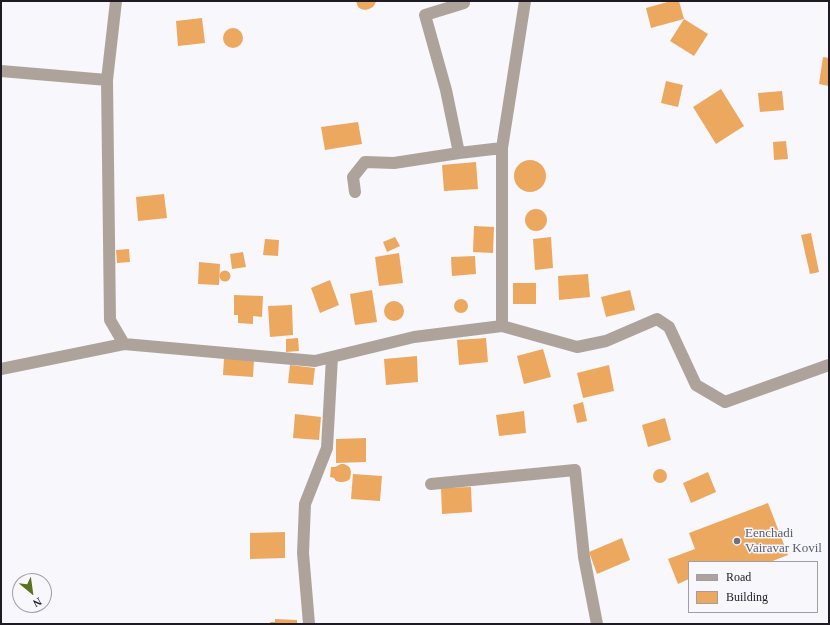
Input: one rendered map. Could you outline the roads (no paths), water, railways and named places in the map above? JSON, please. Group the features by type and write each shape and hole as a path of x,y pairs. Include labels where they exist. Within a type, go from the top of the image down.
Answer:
{"street":[{"path":"116,1 108,80 110,320 124,344"},
{"path":"502,326 502,148 525,1"},
{"path":"459,153 446,90 425,15 464,3"},
{"path":"1,71 108,80"},
{"path":"355,192 353,177 365,162 394,163 502,148"},
{"path":"1,369 124,344 315,361 414,336 502,326 577,347 606,341 657,319 669,327 696,385 725,402 829,364"},
{"path":"309,624 303,553 305,504 327,448 332,357"},
{"path":"431,484 575,470 584,556 597,624"}],"place":[{"name":"Eenchadi Vairavar Kovil","path":"737,541"}]}
